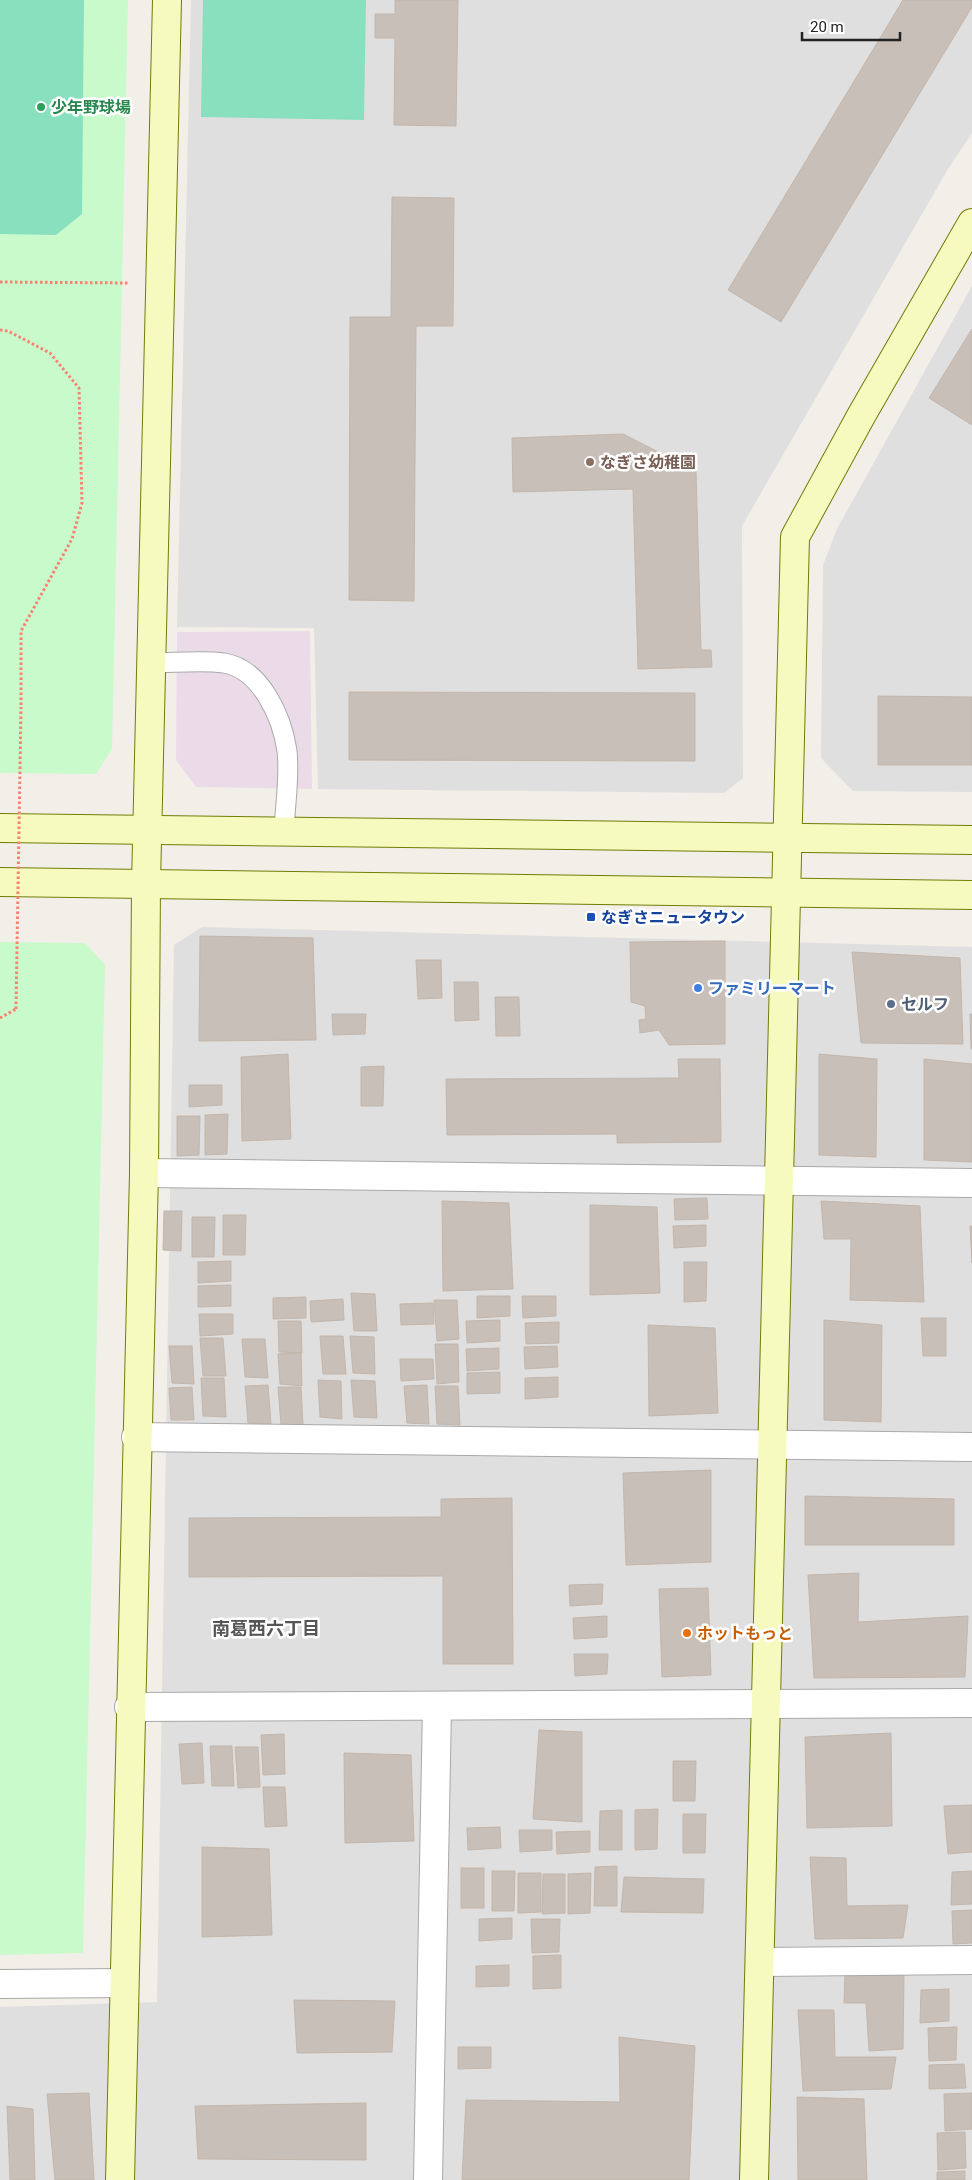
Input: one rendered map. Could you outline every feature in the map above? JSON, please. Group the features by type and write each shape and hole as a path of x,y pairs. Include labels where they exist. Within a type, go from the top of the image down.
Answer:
{"street":[{"path":"120,2180 136,1436 144,1173 147,830 167,0"},
{"path":"754,2180 795,537 861,416 972,223"},
{"path":"0,828 972,840"},
{"path":"0,882 972,895"},
{"path":"144,1173 972,1183"},
{"path":"136,1436 972,1447"},
{"path":"130,1707 972,1703"},
{"path":"428,2180 437,1707"},
{"path":"760,1962 972,1960"},
{"path":"0,1984 124,1983"}],"lane":[{"path":"151,663 225,663 247,672 263,689 275,709 287,751 284,831"}],"path":[{"path":"0,282 134,283"},
{"path":"0,330 8,331 50,353 79,388 82,503 72,538 21,630 16,1009 0,1018"}],"shaded area":[{"path":"191,0 972,0 972,133 948,169 742,526 743,778 724,793 318,789 314,628 177,627"},
{"path":"972,286 972,792 853,791 821,758 823,565 837,529"},
{"path":"310,631 312,789 196,787 176,760 177,632"},
{"path":"202,927 972,947 972,2180 0,2180 0,2007 157,2002 174,945"}],"green space":[{"path":"0,0 128,0 112,749 96,774 0,773"},
{"name":"少年野球場","path":"0,0 84,0 82,214 56,235 0,234"},
{"path":"203,0 366,0 364,120 201,117"},
{"path":"0,942 85,943 105,965 83,1953 0,1955"}],"building":[{"path":"395,0 458,0 456,126 394,125 395,38 375,38 375,14 395,14"},
{"path":"903,0 972,0 972,7 781,322 728,290"},
{"path":"392,197 454,198 453,326 416,326 414,601 349,600 350,317 391,317"},
{"path":"972,329 972,425 929,398"},
{"path":"623,434 696,471 701,650 711,650 712,667 638,669 633,489 513,492 512,438"},
{"path":"349,692 695,693 695,761 349,760"},
{"path":"878,696 972,697 972,765 878,765"},
{"path":"200,936 313,938 316,1040 199,1041"},
{"path":"725,941 725,1044 669,1045 659,1030 640,1033 639,1020 646,1019 645,1006 631,1002 630,942"},
{"path":"852,952 960,958 963,1044 861,1043"},
{"path":"416,960 441,960 442,998 418,999"},
{"path":"454,982 478,982 479,1020 455,1021"},
{"path":"495,997 519,997 520,1036 496,1036"},
{"path":"332,1014 366,1014 365,1034 333,1035"},
{"path":"970,1014 972,1014 972,1049 971,1049"},
{"path":"288,1054 291,1139 242,1141 241,1057"},
{"path":"819,1054 877,1059 876,1157 819,1155"},
{"path":"678,1059 720,1059 721,1142 617,1143 617,1134 447,1135 446,1079 679,1078"},
{"path":"924,1059 972,1064 972,1162 924,1160"},
{"path":"384,1066 383,1106 361,1106 361,1067"},
{"path":"189,1085 222,1085 222,1105 189,1107"},
{"path":"228,1114 227,1154 205,1155 205,1115"},
{"path":"177,1116 200,1116 199,1155 177,1156"},
{"path":"707,1198 708,1219 675,1220 674,1199"},
{"path":"442,1201 509,1203 513,1289 443,1291"},
{"path":"821,1201 920,1206 924,1302 850,1300 851,1239 824,1239"},
{"path":"590,1205 657,1207 660,1293 590,1295"},
{"path":"164,1211 182,1211 181,1251 163,1250"},
{"path":"223,1215 246,1215 245,1255 223,1255"},
{"path":"192,1217 215,1217 214,1257 192,1257"},
{"path":"706,1225 706,1246 674,1248 673,1226"},
{"path":"970,1226 972,1226 972,1263"},
{"path":"231,1261 231,1281 198,1283 198,1262"},
{"path":"684,1262 707,1262 706,1301 684,1302"},
{"path":"231,1285 231,1306 198,1307 198,1286"},
{"path":"351,1293 375,1294 377,1331 354,1331"},
{"path":"477,1296 510,1296 510,1316 477,1318"},
{"path":"522,1296 556,1296 556,1316 523,1318"},
{"path":"306,1297 306,1318 273,1319 273,1298"},
{"path":"343,1299 344,1320 311,1322 310,1301"},
{"path":"434,1300 457,1300 459,1339 437,1341"},
{"path":"433,1303 434,1324 401,1325 400,1304"},
{"path":"199,1314 233,1314 233,1334 200,1336"},
{"path":"921,1318 946,1318 946,1356 923,1356"},
{"path":"500,1320 500,1341 467,1343 466,1321"},
{"path":"824,1320 882,1325 881,1422 824,1420"},
{"path":"278,1321 301,1321 302,1353 279,1352"},
{"path":"559,1322 559,1343 526,1344 525,1323"},
{"path":"648,1325 715,1328 718,1413 649,1416"},
{"path":"320,1336 343,1336 346,1374 323,1374"},
{"path":"350,1336 374,1337 375,1374 353,1373"},
{"path":"200,1338 223,1338 226,1376 203,1376"},
{"path":"242,1339 265,1339 268,1378 245,1377"},
{"path":"435,1344 458,1344 459,1382 437,1384"},
{"path":"169,1346 192,1346 194,1384 172,1383"},
{"path":"557,1346 558,1367 525,1369 524,1347"},
{"path":"499,1348 499,1369 467,1371 466,1349"},
{"path":"301,1353 302,1386 280,1384 278,1354"},
{"path":"400,1359 433,1359 434,1379 401,1381"},
{"path":"500,1372 500,1393 467,1394 467,1373"},
{"path":"558,1377 558,1397 525,1399 525,1378"},
{"path":"201,1378 224,1378 226,1417 203,1416"},
{"path":"318,1380 341,1381 342,1419 320,1417"},
{"path":"351,1380 375,1381 377,1418 354,1417"},
{"path":"268,1385 271,1424 248,1423 245,1386"},
{"path":"427,1385 429,1424 407,1423 404,1386"},
{"path":"435,1386 458,1386 460,1425 437,1424"},
{"path":"192,1387 194,1420 171,1420 169,1388"},
{"path":"278,1387 301,1387 303,1425 281,1425"},
{"path":"711,1470 711,1562 626,1565 623,1473"},
{"path":"805,1496 954,1499 954,1545 805,1545"},
{"path":"512,1498 513,1664 443,1664 443,1576 189,1577 189,1518 441,1517 441,1499"},
{"path":"859,1573 858,1622 968,1616 965,1677 814,1678 808,1575"},
{"path":"603,1584 602,1604 570,1606 569,1585"},
{"path":"708,1588 711,1675 662,1677 659,1589"},
{"path":"607,1616 607,1637 574,1639 573,1618"},
{"path":"574,1654 608,1654 607,1674 575,1676"},
{"path":"539,1730 582,1732 582,1822 533,1819"},
{"path":"891,1733 892,1826 807,1828 805,1737"},
{"path":"284,1734 285,1774 263,1775 261,1735"},
{"path":"202,1743 204,1783 182,1784 179,1744"},
{"path":"210,1746 232,1746 234,1786 212,1786"},
{"path":"235,1747 258,1747 260,1787 238,1788"},
{"path":"344,1753 411,1755 414,1841 345,1843"},
{"path":"673,1761 696,1761 695,1801 673,1801"},
{"path":"263,1787 285,1787 287,1826 265,1827"},
{"path":"972,1805 972,1852 948,1854 944,1806"},
{"path":"658,1809 657,1849 635,1850 635,1810"},
{"path":"622,1810 622,1850 599,1850 600,1811"},
{"path":"683,1814 706,1814 705,1853 683,1853"},
{"path":"500,1827 501,1848 468,1850 467,1828"},
{"path":"519,1830 552,1830 552,1850 520,1852"},
{"path":"590,1831 590,1852 557,1854 556,1832"},
{"path":"202,1847 269,1849 272,1935 202,1937"},
{"path":"810,1857 846,1858 847,1906 908,1905 903,1938 815,1939"},
{"path":"617,1866 617,1906 594,1906 595,1867"},
{"path":"461,1868 484,1868 484,1908 461,1908"},
{"path":"492,1871 515,1871 514,1911 492,1911"},
{"path":"972,1871 972,1904 951,1905 952,1872"},
{"path":"518,1873 541,1873 541,1912 518,1913"},
{"path":"591,1873 590,1913 568,1914 568,1874"},
{"path":"543,1874 565,1874 565,1913 542,1914"},
{"path":"624,1877 704,1879 703,1913 621,1912"},
{"path":"972,1910 972,1943 953,1944 952,1911"},
{"path":"512,1918 512,1939 479,1941 479,1919"},
{"path":"531,1919 560,1919 559,1952 532,1953"},
{"path":"561,1955 561,1988 533,1989 533,1956"},
{"path":"509,1965 509,1986 476,1987 476,1966"},
{"path":"845,1973 904,1974 903,2049 869,2051 866,2003 844,2003"},
{"path":"949,1989 949,2021 920,2023 921,1990"},
{"path":"294,2000 395,2001 392,2052 297,2053"},
{"path":"798,2010 834,2010 835,2057 896,2057 891,2089 803,2091"},
{"path":"957,2027 956,2060 929,2061 928,2028"},
{"path":"619,2037 695,2046 689,2180 462,2180 466,2100 620,2102"},
{"path":"458,2047 491,2047 491,2068 458,2069"},
{"path":"964,2064 966,2088 929,2089 929,2065"},
{"path":"89,2093 94,2180 55,2180 47,2094"},
{"path":"972,2093 972,2129 945,2131 944,2094"},
{"path":"797,2097 864,2099 867,2180 798,2180"},
{"path":"366,2103 366,2160 198,2159 195,2106"},
{"path":"7,2106 33,2109 35,2180 10,2180"},
{"path":"965,2132 966,2168 938,2170 937,2133"},
{"path":"965,2171 965,2180 937,2180 937,2172"}],"place":[{"name":"少年野球場","path":"41,107"},
{"name":"なぎさ幼稚園","path":"590,462"},
{"name":"なぎさニュータウン","path":"591,917"},
{"name":"ファミリーマート","path":"698,988"},
{"name":"セルフ","path":"891,1004"},
{"name":"ホットもっと","path":"687,1633"}],"district":[{"name":"南葛西六丁目","path":"266,1629"}]}
